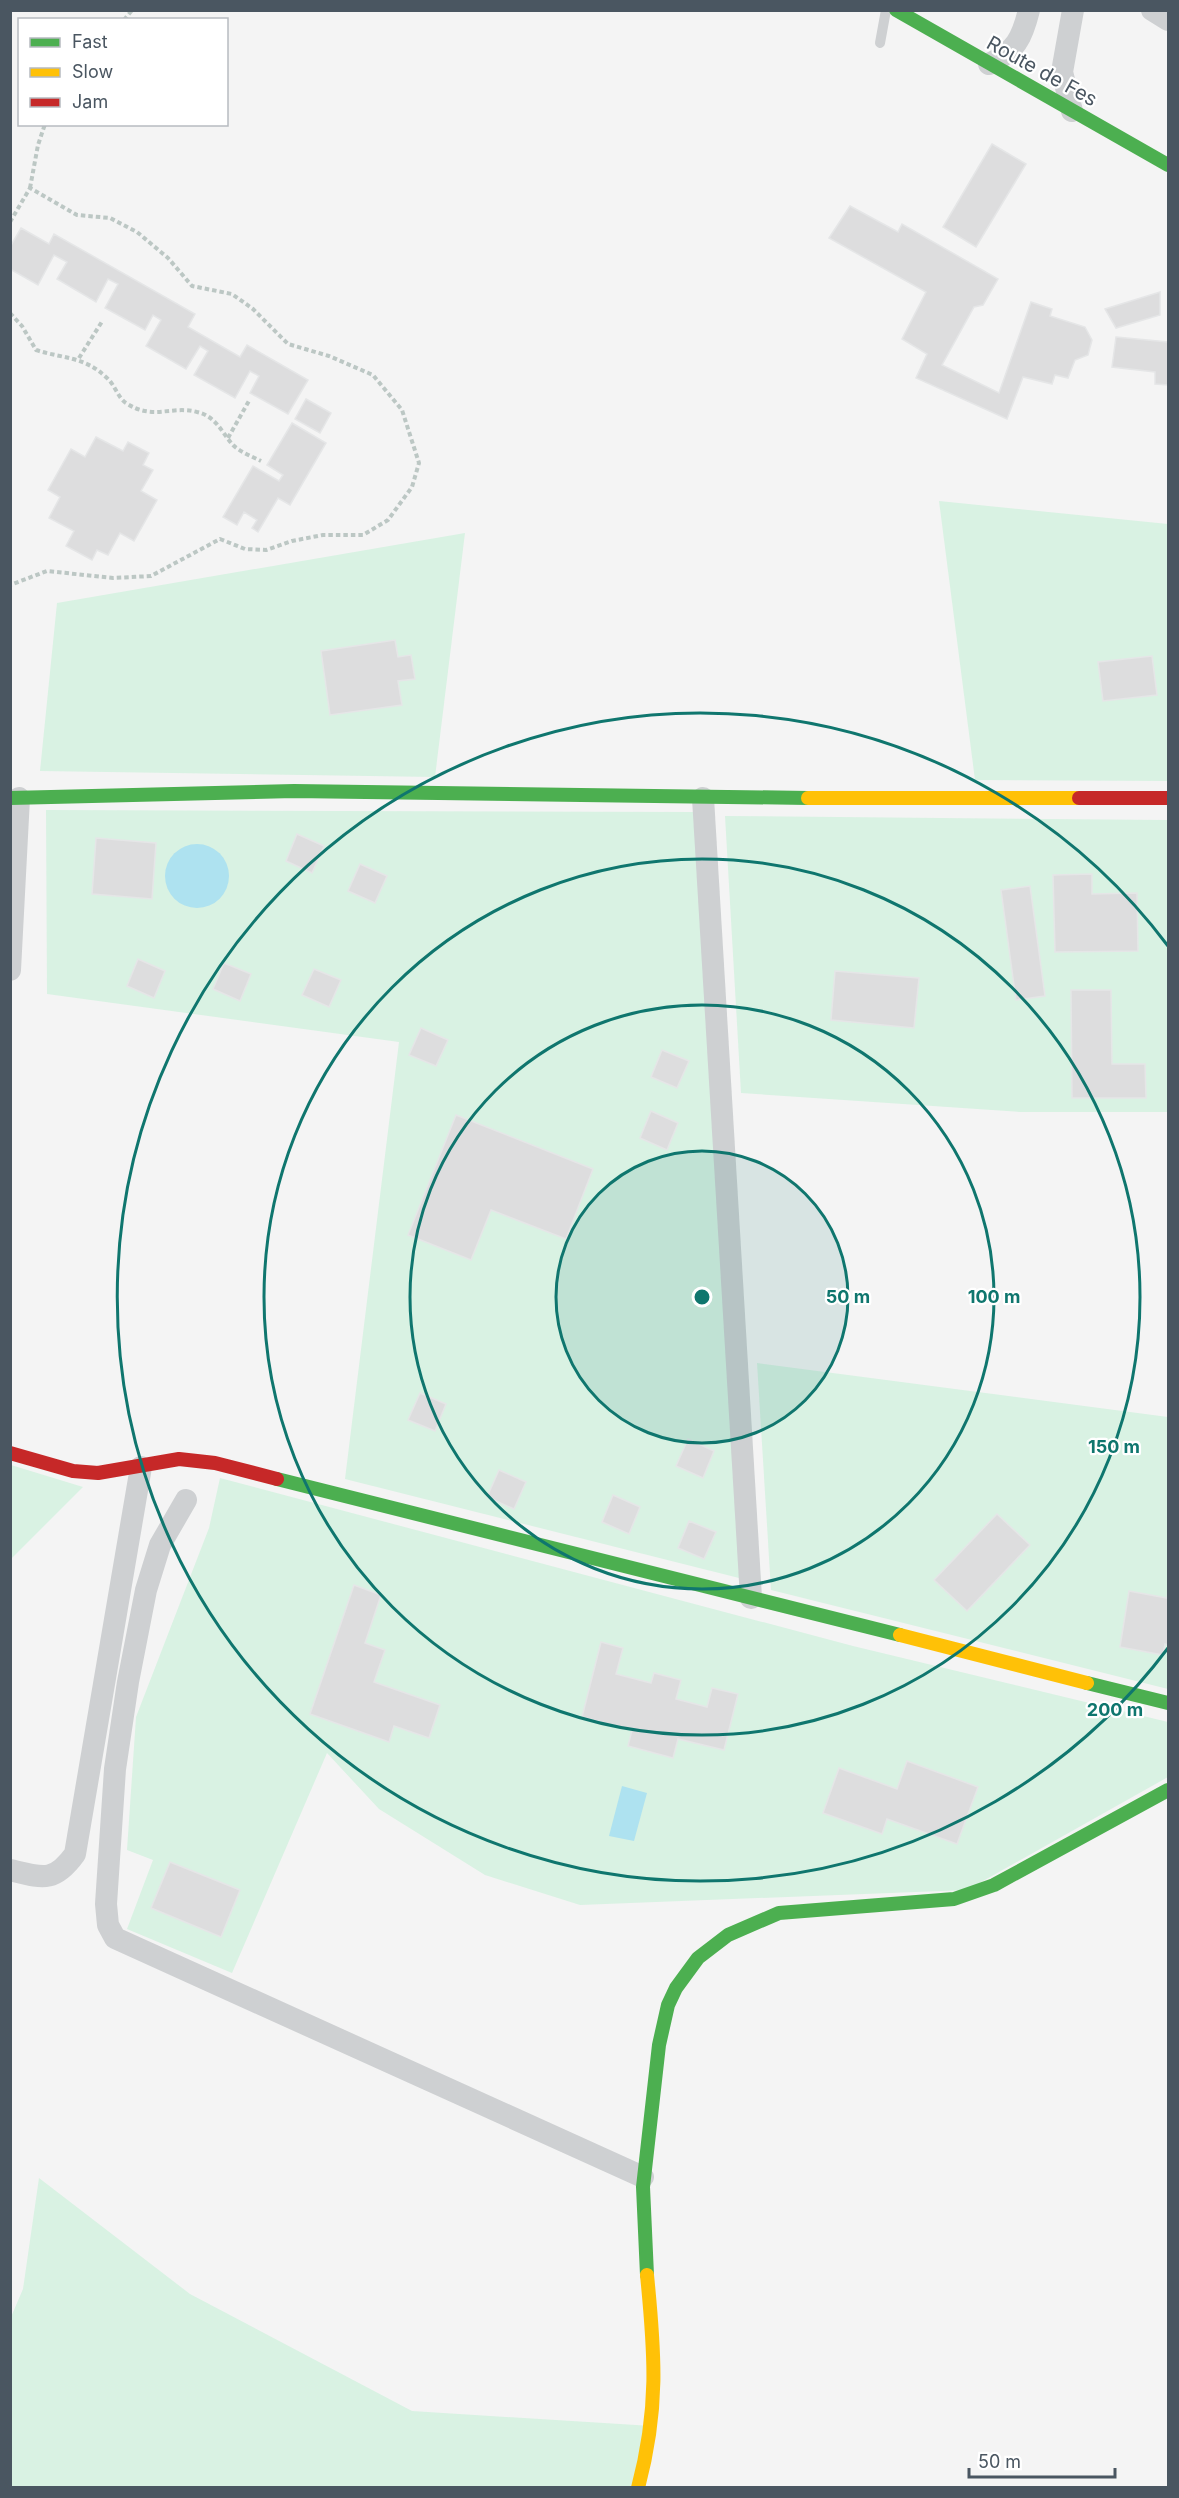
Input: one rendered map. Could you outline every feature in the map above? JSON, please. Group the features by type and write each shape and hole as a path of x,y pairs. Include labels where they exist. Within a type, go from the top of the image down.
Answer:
{"street":[{"name":"Route de Fes","path":"896,10 1168,165"},
{"path":"989,64 1017,44 1023,36 1029,10"},
{"path":"1072,111 1062,72 1073,10"},
{"path":"1152,10 1168,20"},
{"path":"10,970 15,798 294,791 704,798 1168,798"},
{"path":"704,798 751,1598"},
{"path":"10,1453 73,1471 98,1473 179,1459 215,1463 1168,1703"},
{"path":"10,1870 42,1877 63,1871 75,1854 141,1467"},
{"path":"186,1500 160,1545 150,1574 128,1682 115,1769 106,1904 108,1925 115,1938 643,2177"},
{"path":"638,2487 647,2453 655,2386 643,2220 643,2177 656,2066 668,2007 681,1978 697,1959 738,1926 779,1913 954,1899 975,1893 1016,1874 1168,1790"}],"lane":[{"path":"880,43 886,10"}],"path":[{"path":"10,222 30,188 38,145 44,126"},
{"path":"10,585 47,571 113,578 151,576 220,539 245,549 266,550 291,540 323,535 363,535 388,520 412,487 419,463 402,410 373,375 329,356 288,344 253,309 232,294 192,286 168,258 137,232 111,218 77,215 30,188"},
{"path":"10,313 22,326 36,350 53,356 79,358 109,379 124,402 149,414 198,412 220,425 234,447 261,461"},
{"path":"79,358 103,320"},
{"path":"228,438 250,399"}],"green space":[{"path":"939,501 1168,524 1168,781 975,780"},
{"path":"465,533 435,777 40,771 57,603"},
{"path":"46,810 694,812 743,1579 345,1479 399,1042 47,994"},
{"path":"725,816 1168,820 1168,1112 1020,1112 741,1093"},
{"path":"757,1363 1168,1417 1168,1689 771,1590"},
{"path":"11,1465 83,1487 11,1559"},
{"path":"220,1478 853,1646 1168,1722 1168,1777 967,1890 580,1905 485,1875 379,1809 327,1753 232,1973 127,1929 153,1860 127,1850 136,1717 209,1528"},
{"path":"39,2178 190,2294 412,2411 652,2426 634,2487 11,2488 11,2317 23,2289"}],"water":[{"path":"197,844 209,846 220,853 227,864 229,876 227,888 220,899 209,906 197,908 185,906 174,899 167,888 165,876 167,864 174,853 185,846"},
{"path":"622,1786 647,1793 634,1841 609,1836"}],"building":[{"path":"992,144 1026,164 976,247 943,227"},
{"path":"850,206 898,232 902,224 998,279 983,305 974,307 942,365 999,393 1031,302 1052,309 1050,316 1085,327 1092,340 1088,355 1075,360 1068,378 1055,375 1052,384 1023,377 1007,419 916,378 927,354 902,339 926,292 829,238"},
{"path":"21,228 49,244 54,234 195,314 188,327 240,357 247,345 308,380 288,414 250,393 259,376 250,371 235,398 194,375 208,351 200,346 186,369 146,346 161,320 153,315 145,330 105,308 118,284 108,279 96,302 57,279 67,262 54,255 38,285 10,269 10,247"},
{"path":"1160,292 1160,315 1116,328 1105,309"},
{"path":"1116,337 1168,342 1168,385 1155,384 1155,372 1112,367"},
{"path":"306,399 331,413 320,433 295,419"},
{"path":"292,423 326,443 290,505 278,498 258,532 252,528 257,520 244,512 237,525 223,517 253,466 279,481 283,475 267,465"},
{"path":"96,437 123,451 128,442 149,453 143,465 153,470 141,491 157,500 134,541 120,533 108,555 97,550 92,560 66,546 74,531 49,518 60,497 48,490 71,449 85,457"},
{"path":"395,640 398,657 411,655 415,679 398,681 402,705 330,715 321,651"},
{"path":"1152,656 1157,695 1103,701 1098,662"},
{"path":"297,834 324,846 312,873 286,861"},
{"path":"96,838 156,843 152,899 92,894"},
{"path":"360,864 387,876 375,903 348,891"},
{"path":"1092,874 1092,894 1137,893 1138,951 1055,952 1053,875"},
{"path":"1030,886 1045,996 1016,1000 1001,890"},
{"path":"138,959 165,971 154,998 127,986"},
{"path":"224,963 251,974 240,1001 213,989"},
{"path":"314,969 341,980 329,1007 302,995"},
{"path":"835,971 919,978 914,1028 831,1020"},
{"path":"1071,990 1111,990 1112,1064 1145,1064 1146,1098 1072,1098"},
{"path":"421,1028 448,1040 436,1066 409,1055"},
{"path":"662,1050 689,1061 677,1088 651,1077"},
{"path":"651,1111 678,1123 667,1150 640,1138"},
{"path":"456,1115 593,1169 566,1239 491,1210 471,1260 408,1235"},
{"path":"420,1393 446,1404 435,1431 408,1420"},
{"path":"688,1439 714,1451 703,1478 676,1466"},
{"path":"499,1470 526,1482 514,1509 487,1497"},
{"path":"613,1495 640,1507 629,1534 602,1522"},
{"path":"997,1514 1030,1545 967,1611 934,1580"},
{"path":"689,1521 716,1532 704,1559 678,1548"},
{"path":"354,1585 381,1595 365,1643 385,1650 374,1682 440,1705 429,1738 394,1726 389,1742 310,1714"},
{"path":"1129,1591 1167,1598 1168,1591 1168,1645 1165,1644 1163,1655 1120,1647"},
{"path":"601,1642 623,1648 616,1674 651,1683 654,1673 681,1680 676,1699 707,1707 712,1688 738,1694 724,1750 678,1739 673,1758 628,1746 632,1730 582,1717"},
{"path":"907,1761 978,1787 957,1844 887,1819 882,1834 823,1813 839,1768 897,1789"},
{"path":"170,1862 240,1890 221,1937 151,1908"}],"traffic: fast":[{"path":"896,10 1168,165"},
{"path":"10,798 294,791 808,798"},
{"path":"277,1479 900,1635"},
{"path":"1087,1683 1168,1703"},
{"path":"647,2275 643,2187 659,2045 668,2005 676,1988 698,1958 728,1935 779,1913 954,1899 994,1885 1168,1790"}],"traffic: slow":[{"path":"808,798 1079,798"},
{"path":"900,1635 1087,1683"},
{"path":"638,2488 645,2459 652,2407 653,2357 647,2275"}],"traffic: jam":[{"path":"1079,798 1168,798"},
{"path":"10,1453 73,1471 98,1473 179,1459 215,1463 277,1479"}]}
